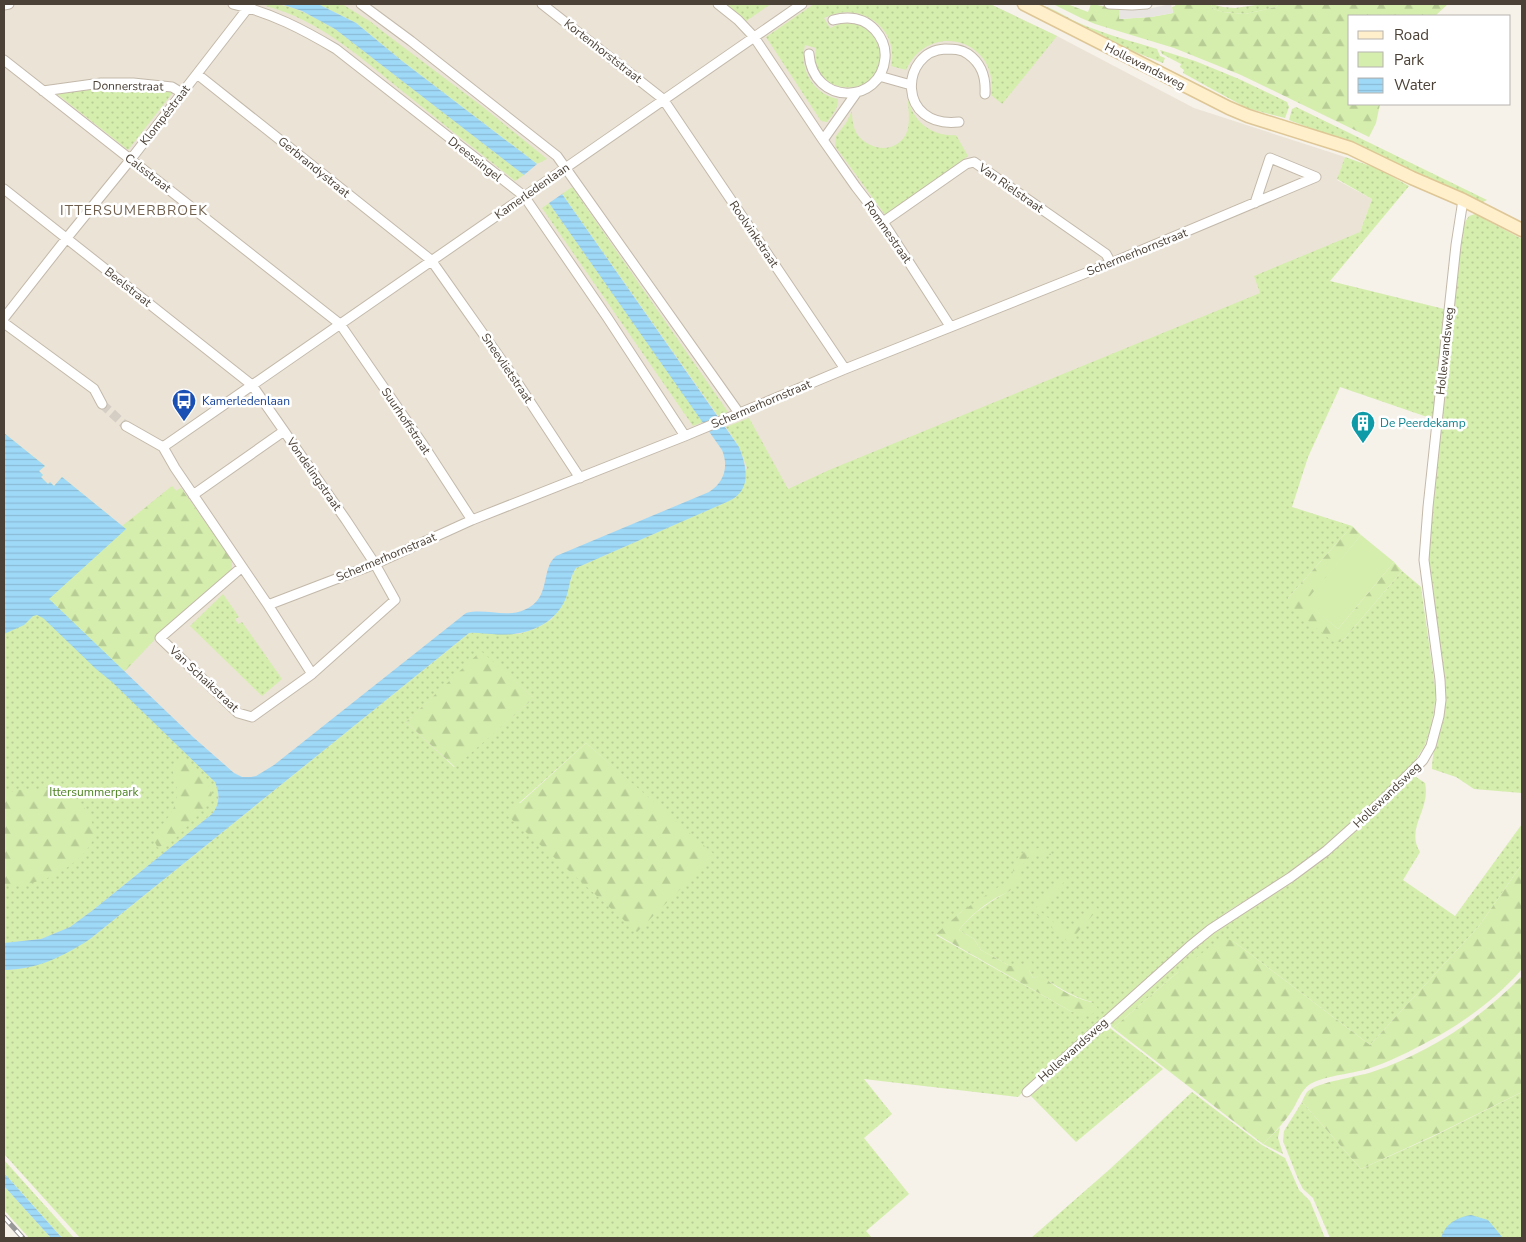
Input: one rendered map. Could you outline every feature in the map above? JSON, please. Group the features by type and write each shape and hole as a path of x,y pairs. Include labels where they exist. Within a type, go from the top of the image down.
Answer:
{"main road":[{"name":"Hollewandsweg","path":"1024,4 1229,108 1248,116 1350,148 1522,230"}],"street":[{"path":"4,5 9,4"},
{"name":"Dreessingel","path":"233,4 250,5 310,34 336,49 524,196 607,317 685,436"},
{"path":"361,4 557,156 739,413"},
{"name":"Kortenhorststraat","path":"542,4 664,99"},
{"name":"Rommestraat","path":"718,4 738,20 754,37 823,140 883,222 950,326"},
{"name":"Kamerledenlaan","path":"163,447 802,4"},
{"path":"1109,4 1147,4"},
{"name":"Klompéstraat","path":"4,318 131,159 250,5"},
{"path":"809,54 812,71 824,86 832,90 844,93 857,92 873,84 879,76 884,65 885,55 884,46 874,28 860,20 851,18 833,20"},
{"path":"958,122 946,123 936,121 926,116 919,109 913,98 911,85 913,75 923,58 941,49 954,49 965,52 974,58 981,67 986,81 985,94"},
{"name":"Calsstraat","path":"4,60 340,324"},
{"name":"Gerbrandystraat","path":"197,74 431,260"},
{"path":"879,76 911,85"},
{"name":"Donnerstraat","path":"43,91 101,83 125,83 172,87 182,93"},
{"path":"823,140 857,92"},
{"name":"Roolvinkstraat","path":"664,99 845,369"},
{"name":"Schermerhornstraat","path":"268,606 375,564 472,520 685,436 845,369 1111,262 1298,185 1316,177 1270,158 1254,203"},
{"name":"Van Rielstraat","path":"883,222 966,164 974,162 1106,254 1111,262"},
{"name":"Beelstraat","path":"4,189 252,385"},
{"name":"Hollewandsweg","path":"1027,1092 1190,946 1232,914 1326,851 1382,801 1423,760 1431,746 1439,716 1440,680 1424,560 1426,525 1462,200"},
{"name":"Sneevlietstraat","path":"431,260 509,371 580,478"},
{"path":"4,323 94,389 102,404"},
{"name":"Suurhoffstraat","path":"340,324 422,443 472,520"},
{"name":"Vondelingstraat","path":"252,385 327,490 375,564"},
{"path":"126,426 163,447 312,674"},
{"path":"193,495 284,431"},
{"name":"Van Schaikstraat","path":"242,568 160,638 238,712 252,717 312,674 395,600 375,564"}],"shaded area":[{"path":"4,4 990,4 1057,36 1194,108 1345,157 1337,180 1372,199 1360,232 1269,302 4,1007"},
{"path":"1171,4 1173,13 1151,17 1119,19 1119,9 1143,10"}],"green space":[{"path":"268,4 295,9 335,29 524,175 515,181 338,41 304,20 266,6"},
{"path":"318,4 342,4 371,22 483,107 547,159 537,164 402,61 356,23"},
{"path":"725,4 771,4 746,21"},
{"path":"814,4 990,4 1057,36 1002,104 991,95 991,76 985,61 974,49 961,43 945,41 930,45 917,54 906,70 891,66 892,52 889,40 883,29 874,21 863,15 850,12 837,13 824,18 830,28 849,23 862,27 872,35 879,49 880,56 877,71 868,81 857,86 844,87 832,84 822,76 816,64 816,48 805,45 804,63 810,79 821,92 838,99 836,109 827,122 821,121 766,37"},
{"path":"1032,4 1050,8 1098,31 1157,49 1160,56 1165,58 1163,63 1109,42"},
{"path":"1053,4 1067,4 1088,12 1091,4 1119,9 1120,19 1173,13 1172,7 1175,4 1211,4 1213,9 1223,12 1245,14 1276,7 1279,4 1448,4 1436,15 1348,15 1348,105 1380,105 1376,123 1369,137 1241,75 1174,48 1081,18"},
{"path":"1211,4 1235,8 1279,4 1276,7 1245,14 1223,12 1213,9"},
{"path":"1160,50 1195,61 1239,79 1287,102 1289,107 1285,118 1246,108 1183,73 1184,70 1180,67 1181,64 1162,54"},
{"path":"131,88 174,91 128,150 57,94 97,89"},
{"path":"908,98 910,107 919,121 939,133 956,135 968,156 886,216 835,146 836,136 852,111 855,129 862,140 875,147 882,148 896,145 902,140 908,130"},
{"path":"1296,107 1487,200 1481,203 1367,150 1289,120 1292,109"},
{"path":"1345,157 1376,168 1409,186 1330,281 1444,309 1433,419 1340,387 1308,457 1292,507 1352,526 1288,598 1340,642 1402,571 1421,587 1436,693 1429,734 1424,747 1413,764 1360,816 1309,860 1227,912 1207,927 1018,1097 864,1079 892,1114 864,1138 909,1194 866,1231 872,1238 80,1238 4,1154 4,970 38,964 90,939 469,633 519,634 534,629 552,619 576,568 735,498 747,468 739,447 726,427 749,418 788,489 829,470 1260,293 1254,276 1360,232 1372,199 1337,179","holes":["481,652 534,698 454,767 406,722","586,743 664,812 519,803","1011,890 983,907 959,930 974,939 981,950 1010,966 1021,966 1029,970 1033,978 1042,975 1045,979 1068,992 1092,1002 1072,1012 936,935 962,911"]},
{"path":"572,187 728,412 718,416 562,194"},
{"path":"549,203 703,422 693,426 542,208"},
{"path":"1475,214 1522,239 1522,793 1474,789 1456,777 1432,769 1434,749 1442,718 1427,548 1463,225 1469,216"},
{"name":"Ittersummerpark","path":"4,433 45,466 39,471 43,475 41,477 48,484 50,482 54,486 62,477 122,526 172,486 176,491 181,488 231,559 232,570 158,636 113,682 215,782 218,799 215,810 70,927 41,939 6,943 4,943"},
{"path":"172,486 176,491 181,488 231,559 232,570 158,636 125,671 49,599 126,529 123,526"},
{"path":"1352,526 1361,535 1306,602 1338,629 1394,562 1402,571 1345,638 1340,642 1332,641 1295,610 1288,598"},
{"path":"1361,535 1394,562 1338,629 1305,602"},
{"path":"223,594 239,617 235,619 238,624 242,622 282,679 262,696 190,626"},
{"path":"481,651 534,698 455,767 406,722"},
{"path":"586,743 715,855 637,932 507,815"},
{"path":"184,759 201,774 212,794 208,804 177,837 158,848 152,837 173,810 177,797 172,767"},
{"path":"1410,777 1416,777 1425,783 1426,793 1415,835 1420,852 1403,880 1455,916 1522,824 1522,864 1479,926 1370,1045 1233,941 1178,972 1113,1028 1108,1023 1208,935 1292,879"},
{"path":"18,790 56,790 74,798 81,804 92,821 94,837 87,850 81,856 55,875 35,882 4,886 4,794"},
{"path":"1040,848 1049,851 1051,855 1037,853 1029,856 1024,863 1017,884 1010,891 980,909 959,930 974,939 981,950 1010,966 1021,966 1032,962 1033,966 1029,970 1033,978 1042,974 1060,989 1095,1004 1098,1009 1090,1016 1072,1012 936,934 962,911 1009,880 1014,865 1021,854 1028,850"},
{"path":"1522,864 1522,969 1510,982 1484,1006 1424,1044 1373,1067 1310,1084 1301,1093 1285,1121 1263,1144 1113,1028 1178,972 1216,942 1224,938 1233,941 1370,1045 1479,926"},
{"path":"1064,876 1071,882 1069,884 1064,882 1041,909 1041,912 1068,934 1094,905 1098,909 1071,940 1067,941 1036,914 1034,910"},
{"path":"1522,976 1522,1092 1361,1169 1302,1102 1307,1092 1312,1088 1372,1072 1433,1045 1471,1020 1506,992"},
{"path":"1106,1025 1163,1069 1076,1142 1029,1094"},
{"path":"1192,1092 1262,1145 1285,1158 1299,1190 1310,1201 1325,1238 1031,1238 1110,1169"},
{"path":"1522,1092 1522,1238 1330,1238 1313,1198 1303,1189 1298,1179 1283,1141 1284,1131 1302,1102 1361,1169 1432,1137"},
{"path":"1280,1127 1278,1138 1283,1154 1263,1144"},
{"path":"4,1160 74,1238 62,1238 4,1173"},
{"path":"4,1186 51,1238 29,1238 4,1210"}],"water":[{"path":"281,4 318,4 356,23 402,61 537,164 524,175 335,29 302,11"},
{"path":"562,194 739,447 746,477 741,491 729,501 576,568 563,604 550,620 542,625 532,630 513,634 469,633 90,939 70,951 38,965 4,970 4,943 41,939 70,927 212,814 217,806 218,791 215,782 43,618 37,615 33,616 24,625 4,634 4,433 45,466 39,471 43,475 41,477 48,484 50,482 54,486 62,477 126,529 49,599 193,737 234,773 242,777 256,776 274,765 466,613 510,613 524,610 539,599 548,568 556,556 709,492 722,479 725,462 722,450 549,203"},
{"path":"4,1173 62,1238 51,1238 4,1186"},
{"path":"1471,1215 1488,1220 1503,1238 1441,1238 1445,1229 1452,1222 1461,1217"}],"tunnel":[{"path":"102,404 126,426"}],"railway":[{"path":"4,1217 23,1238"}],"place":[{"name":"Kamerledenlaan","path":"184,422"},
{"name":"De Peerdekamp","path":"1363,444"}],"district":[{"name":"ITTERSUMERBROEK","path":"134,210"}]}
